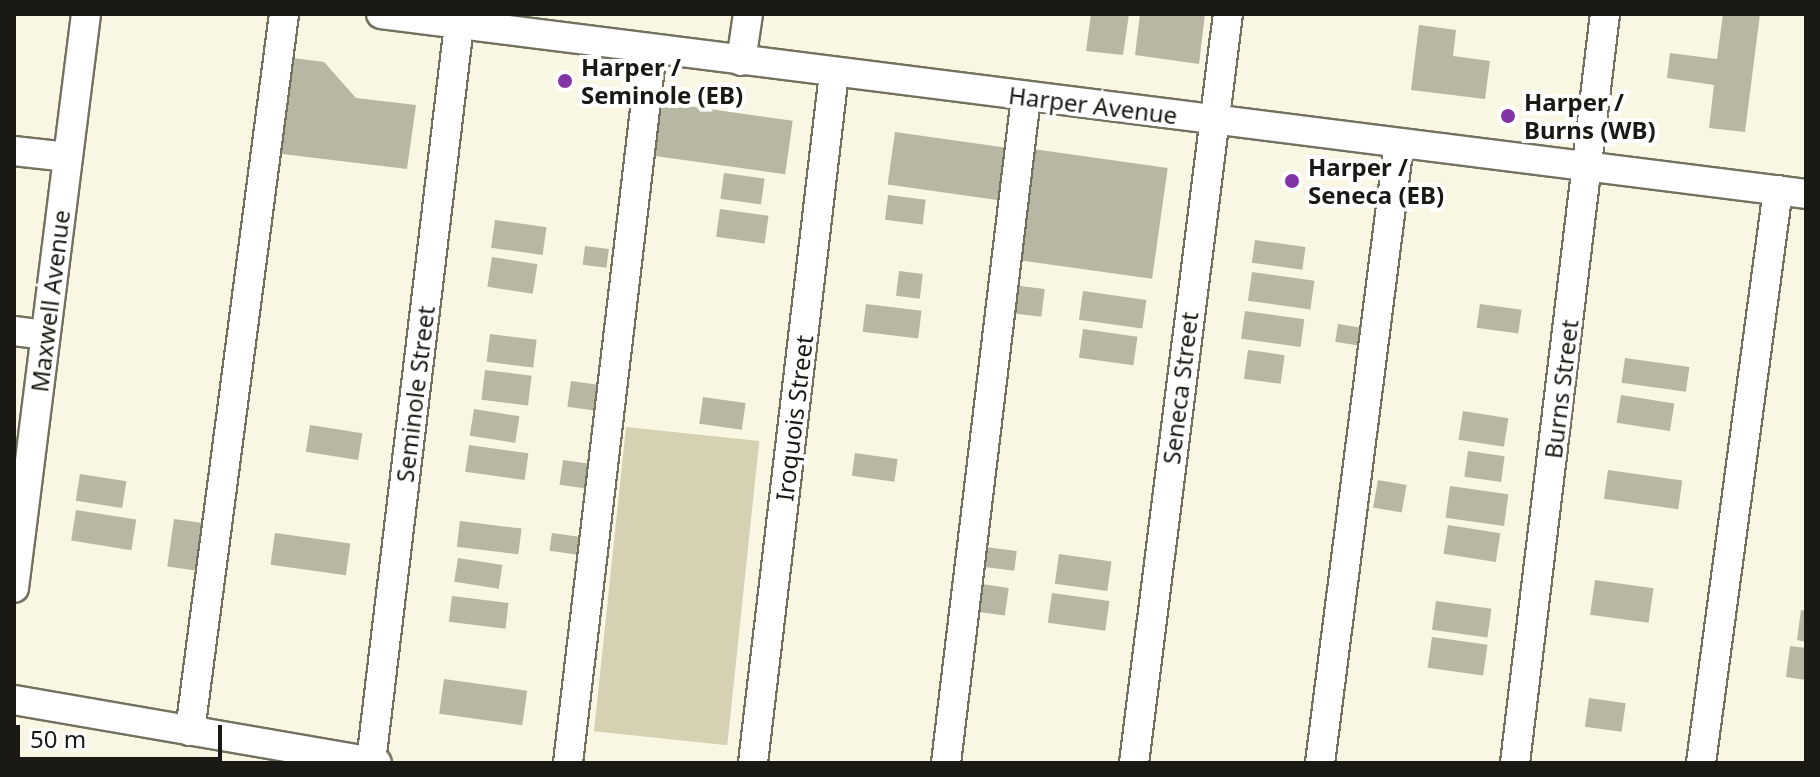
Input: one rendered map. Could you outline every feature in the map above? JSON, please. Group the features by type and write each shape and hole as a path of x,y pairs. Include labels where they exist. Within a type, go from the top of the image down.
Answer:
{"street":[{"name":"Maxwell Avenue","path":"14,588 18,515 45,335 86,14"},
{"path":"190,731 284,14"},
{"name":"Harper Avenue","path":"381,14 1806,194"},
{"path":"741,61 748,14"},
{"name":"Seneca Street","path":"1134,763 1228,14"},
{"name":"Burns Street","path":"1515,763 1605,14"},
{"name":"Seminole Street","path":"371,762 459,25"},
{"path":"568,763 652,50"},
{"name":"Iroquois Street","path":"753,763 834,73"},
{"path":"946,763 1026,97"},
{"path":"1320,763 1399,144"},
{"path":"14,151 68,157"},
{"path":"1701,763 1778,190"},
{"path":"14,331 45,335"},
{"path":"14,700 377,763"}],"shaded area":[{"path":"626,427 759,441 727,745 594,731"}],"building":[{"path":"1091,14 1129,14 1123,55 1086,51"},
{"path":"1140,14 1205,14 1199,64 1135,55"},
{"path":"1723,14 1760,14 1745,132 1709,128 1714,85 1667,78 1670,53 1717,59"},
{"path":"1419,25 1456,30 1453,56 1490,61 1485,99 1411,90"},
{"path":"285,57 324,62 356,98 416,105 407,169 274,153"},
{"path":"659,102 793,121 785,174 651,155"},
{"path":"895,132 1010,148 1002,201 888,184"},
{"path":"1033,149 1168,168 1152,279 1017,260"},
{"path":"724,173 765,179 761,204 720,199"},
{"path":"888,195 926,200 923,224 885,220"},
{"path":"720,209 769,216 765,244 716,237"},
{"path":"495,220 546,227 543,255 491,248"},
{"path":"1255,240 1306,247 1302,270 1252,263"},
{"path":"585,246 609,249 607,268 583,265"},
{"path":"492,257 537,264 533,294 487,287"},
{"path":"899,271 923,274 920,299 896,296"},
{"path":"1252,272 1314,281 1310,309 1248,301"},
{"path":"1012,285 1045,289 1041,317 1009,313"},
{"path":"1083,291 1146,300 1142,329 1079,320"},
{"path":"866,304 922,311 918,339 863,332"},
{"path":"1480,304 1522,310 1518,334 1477,328"},
{"path":"1245,311 1304,319 1301,347 1241,339"},
{"path":"1338,324 1363,328 1360,346 1335,342"},
{"path":"1083,329 1137,337 1133,365 1079,358"},
{"path":"490,334 537,340 533,368 487,362"},
{"path":"1248,350 1285,355 1281,384 1244,379"},
{"path":"1625,358 1689,367 1686,392 1622,383"},
{"path":"485,370 532,376 528,406 481,400"},
{"path":"571,381 598,385 594,411 567,407"},
{"path":"1621,395 1674,403 1670,431 1617,423"},
{"path":"703,397 746,403 742,430 699,424"},
{"path":"474,409 519,416 515,443 470,436"},
{"path":"1463,411 1508,418 1504,447 1458,440"},
{"path":"310,425 362,433 358,460 306,452"},
{"path":"469,445 528,453 525,480 465,472"},
{"path":"1468,451 1505,456 1501,482 1464,477"},
{"path":"855,453 898,459 894,482 852,476"},
{"path":"563,460 590,464 586,489 560,485"},
{"path":"1608,470 1682,480 1678,509 1604,499"},
{"path":"80,474 126,481 122,508 76,501"},
{"path":"1378,480 1407,485 1402,513 1373,508"},
{"path":"1450,486 1508,494 1504,526 1446,518"},
{"path":"76,510 136,520 131,550 71,541"},
{"path":"174,519 208,524 201,571 167,567"},
{"path":"460,521 522,529 518,554 457,547"},
{"path":"1448,525 1500,533 1496,562 1443,554"},
{"path":"275,533 350,544 346,575 271,565"},
{"path":"552,533 579,537 576,555 549,551"},
{"path":"985,547 1017,551 1014,571 983,567"},
{"path":"1059,554 1111,561 1107,591 1055,584"},
{"path":"458,558 502,565 499,589 454,582"},
{"path":"1595,580 1653,588 1649,623 1590,615"},
{"path":"981,584 1009,588 1005,616 977,612"},
{"path":"1052,593 1109,601 1105,631 1048,623"},
{"path":"452,596 509,603 505,629 449,622"},
{"path":"1436,601 1491,609 1487,638 1432,630"},
{"path":"1801,610 1806,611 1806,642 1797,640"},
{"path":"1432,637 1487,645 1483,675 1428,668"},
{"path":"1790,646 1806,648 1806,680 1786,677"},
{"path":"444,679 527,691 522,725 439,714"},
{"path":"1589,698 1626,703 1622,732 1585,727"}],"place":[{"name":"Harper / Seminole (EB)","path":"565,81"},
{"name":"Harper / Burns (WB)","path":"1508,116"},
{"name":"Harper / Seneca (EB)","path":"1292,181"}]}
